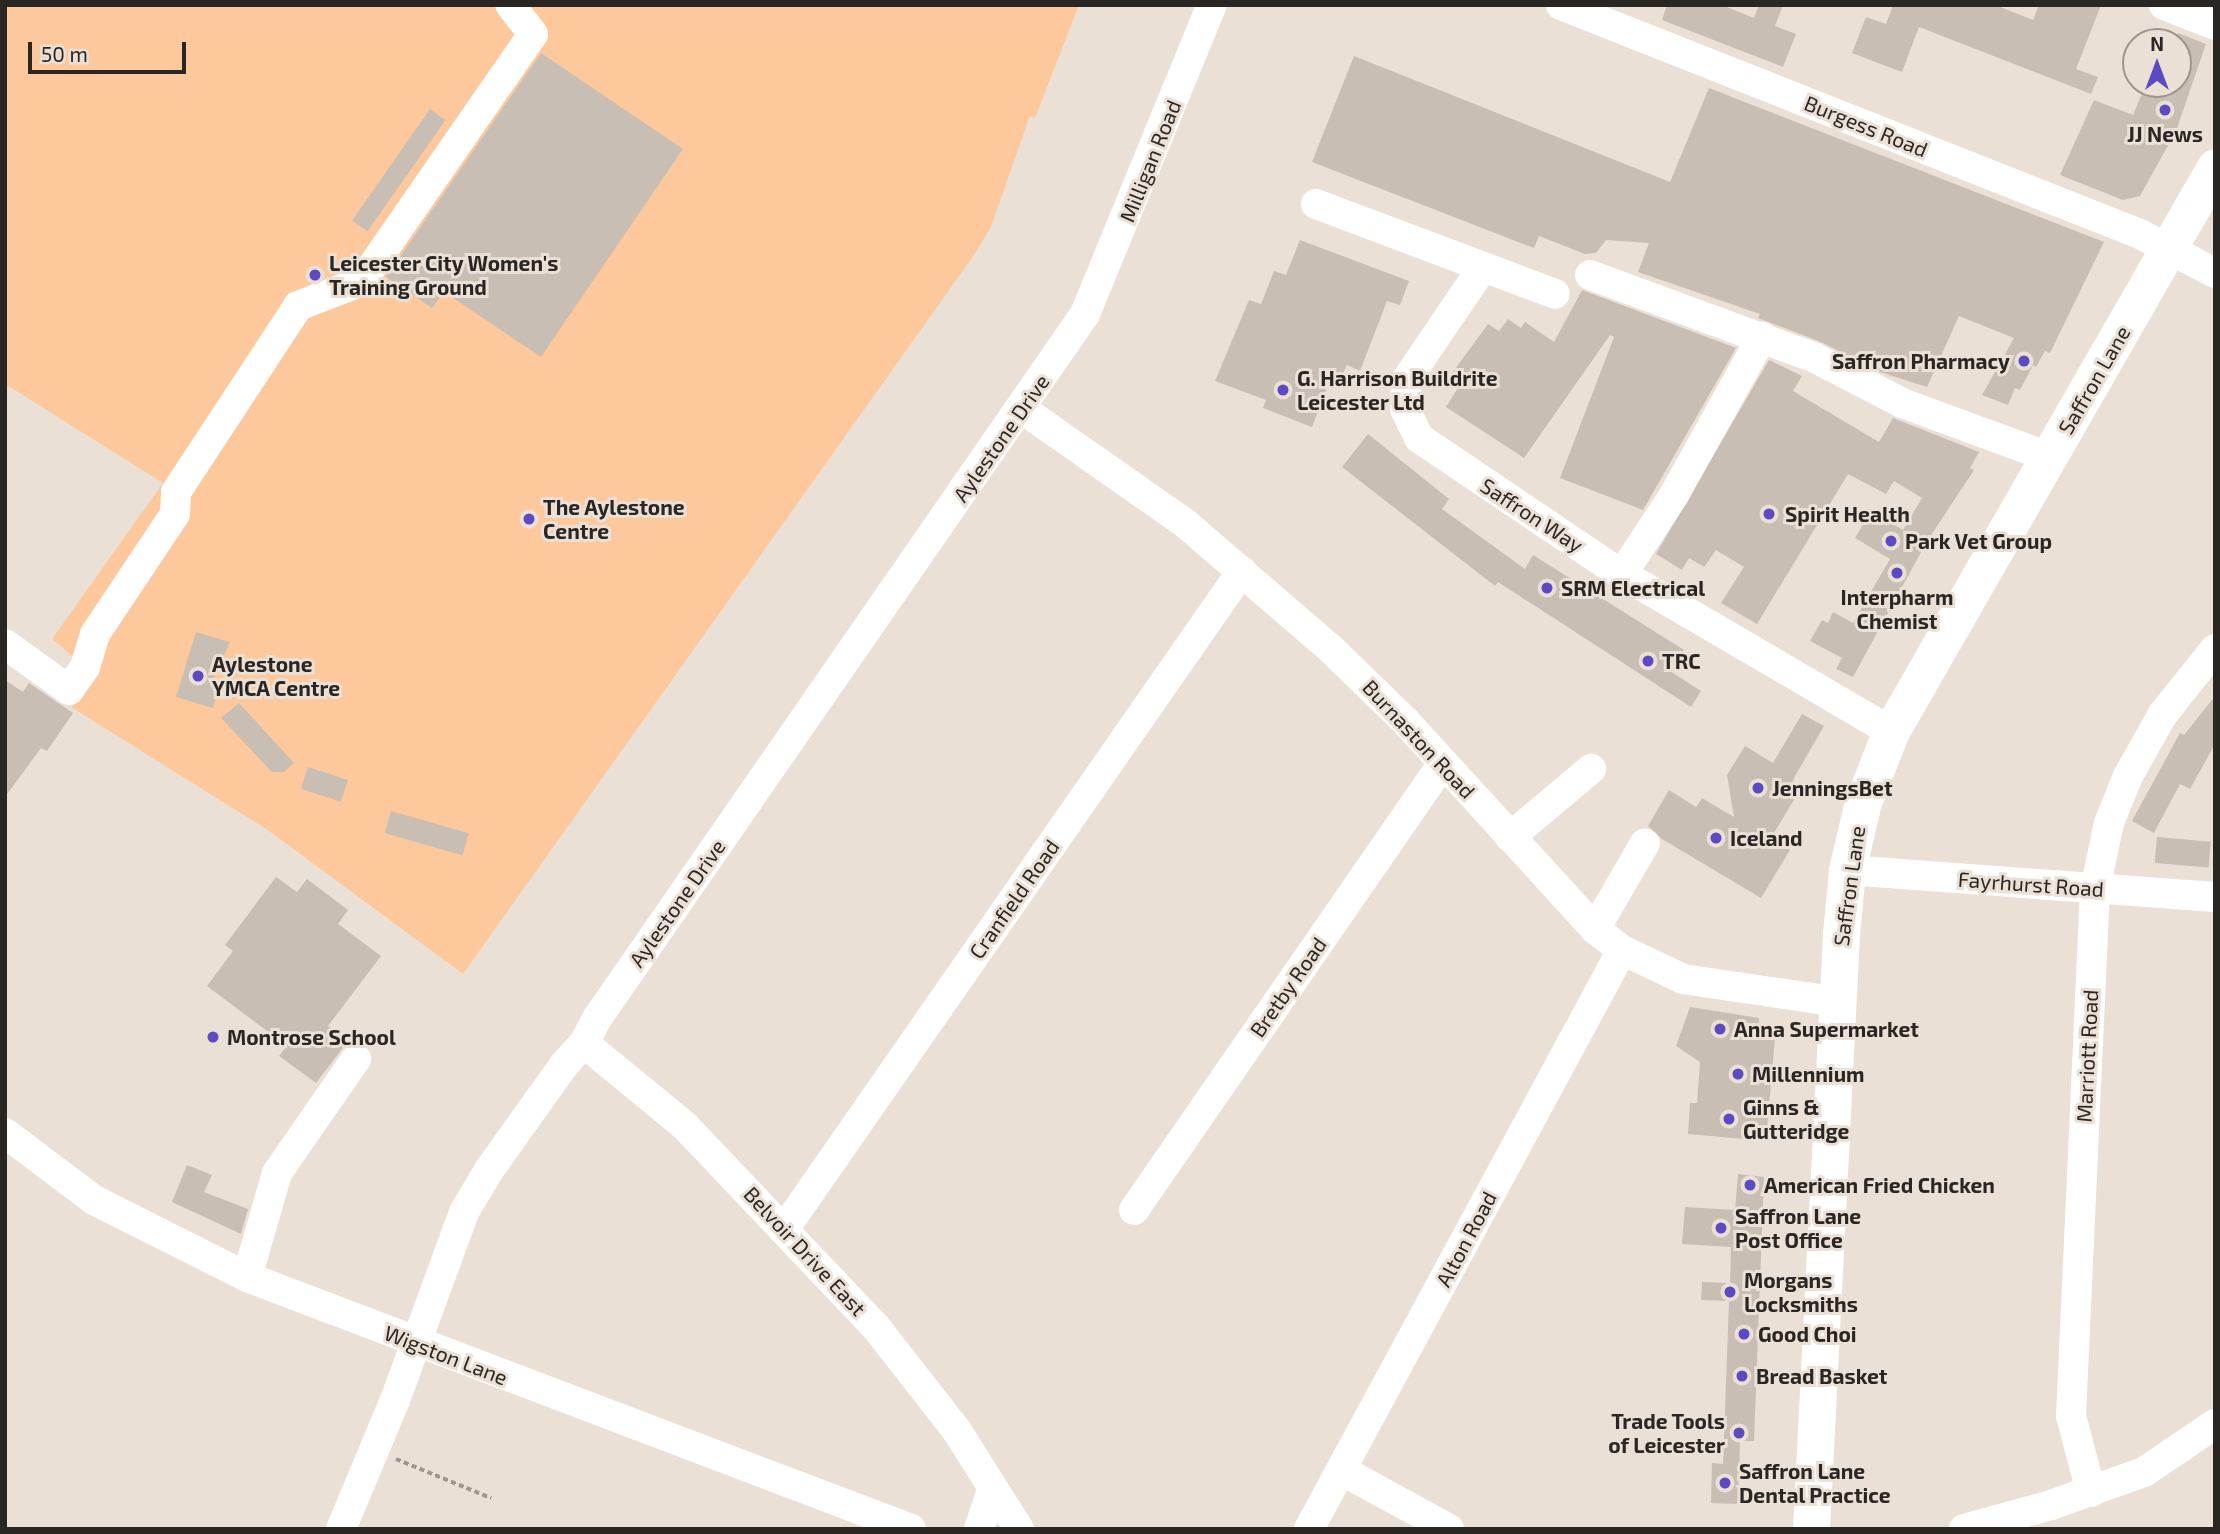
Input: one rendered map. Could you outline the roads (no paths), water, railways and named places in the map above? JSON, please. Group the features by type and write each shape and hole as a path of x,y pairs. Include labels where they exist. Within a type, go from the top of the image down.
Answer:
{"main road":[{"name":"Saffron Lane","path":"1811,1529 1847,870 1863,802 1891,732 2215,167"}],"street":[{"path":"5,644 69,690 85,667 95,634 175,514 176,492 298,306 362,281 533,34 510,5"},
{"name":"Milligan Road","path":"1085,314 1212,5"},
{"name":"Burgess Road","path":"1560,5 2140,234 2168,252 2215,273"},
{"path":"2164,5 2215,25"},
{"path":"1316,204 1555,294"},
{"name":"Saffron Way","path":"1483,267 1407,379 1404,394 1410,425 1419,438 1513,505 1622,574 1891,732"},
{"path":"1590,275 1815,358 1902,403 2049,457"},
{"name":"Aylestone Drive","path":"341,1529 374,1450 464,1212 564,1065 584,1043 597,1017 1022,409 1085,314"},
{"path":"1622,574 1674,495 1762,337"},
{"name":"Burnaston Road","path":"1022,409 1185,524 1333,651 1443,764 1595,929 1622,950 1652,967 1704,985 1838,1002"},
{"name":"Cranfield Road","path":"785,1227 1242,571"},
{"name":"Marriott Road","path":"2091,1492 2071,1416 2095,888 2109,823 2127,776 2163,714 2215,649"},
{"name":"Bretby Road","path":"1133,1210 1443,764"},
{"path":"1510,837 1591,769"},
{"path":"1595,929 1644,843"},
{"name":"Fayrhurst Road","path":"1847,870 2215,897"},
{"name":"Alton Road","path":"1308,1529 1622,950"},
{"name":"Belvoir Drive East","path":"584,1043 684,1125 785,1227 875,1326 957,1431 992,1490 1003,1498 1018,1529"},
{"path":"247,1277 277,1173 356,1059"},
{"name":"Wigston Lane","path":"5,1133 94,1200 247,1277 415,1344 911,1529"},
{"path":"1964,1529 2054,1517 2091,1492 2144,1472 2215,1424"},
{"path":"1341,1469 1449,1529"},
{"path":"979,1529 992,1490"}],"place":[{"name":"JJ News","path":"2165,110"},
{"name":"Leicester City Women's Training Ground","path":"315,275"},
{"name":"Saffron Pharmacy","path":"2024,361"},
{"name":"G. Harrison Buildrite Leicester Ltd","path":"1283,390"},
{"name":"Spirit Health","path":"1769,514"},
{"name":"The Aylestone Centre","path":"529,519"},
{"name":"Park Vet Group","path":"1891,541"},
{"name":"Interpharm Chemist","path":"1897,573"},
{"name":"SRM Electrical","path":"1547,588"},
{"name":"TRC","path":"1648,661"},
{"name":"Aylestone YMCA Centre","path":"198,676"},
{"name":"JenningsBet","path":"1758,788"},
{"name":"Iceland","path":"1716,838"},
{"name":"Anna Supermarket","path":"1720,1029"},
{"name":"Montrose School","path":"213,1037"},
{"name":"Millennium","path":"1738,1074"},
{"name":"Ginns & Gutteridge","path":"1729,1119"},
{"name":"American Fried Chicken","path":"1750,1185"},
{"name":"Saffron Lane Post Office","path":"1721,1228"},
{"name":"Morgans Locksmiths","path":"1730,1292"},
{"name":"Good Choi","path":"1744,1334"},
{"name":"Bread Basket","path":"1742,1376"},
{"name":"Trade Tools of Leicester","path":"1739,1433"},
{"name":"Saffron Lane Dental Practice","path":"1725,1483"}]}
